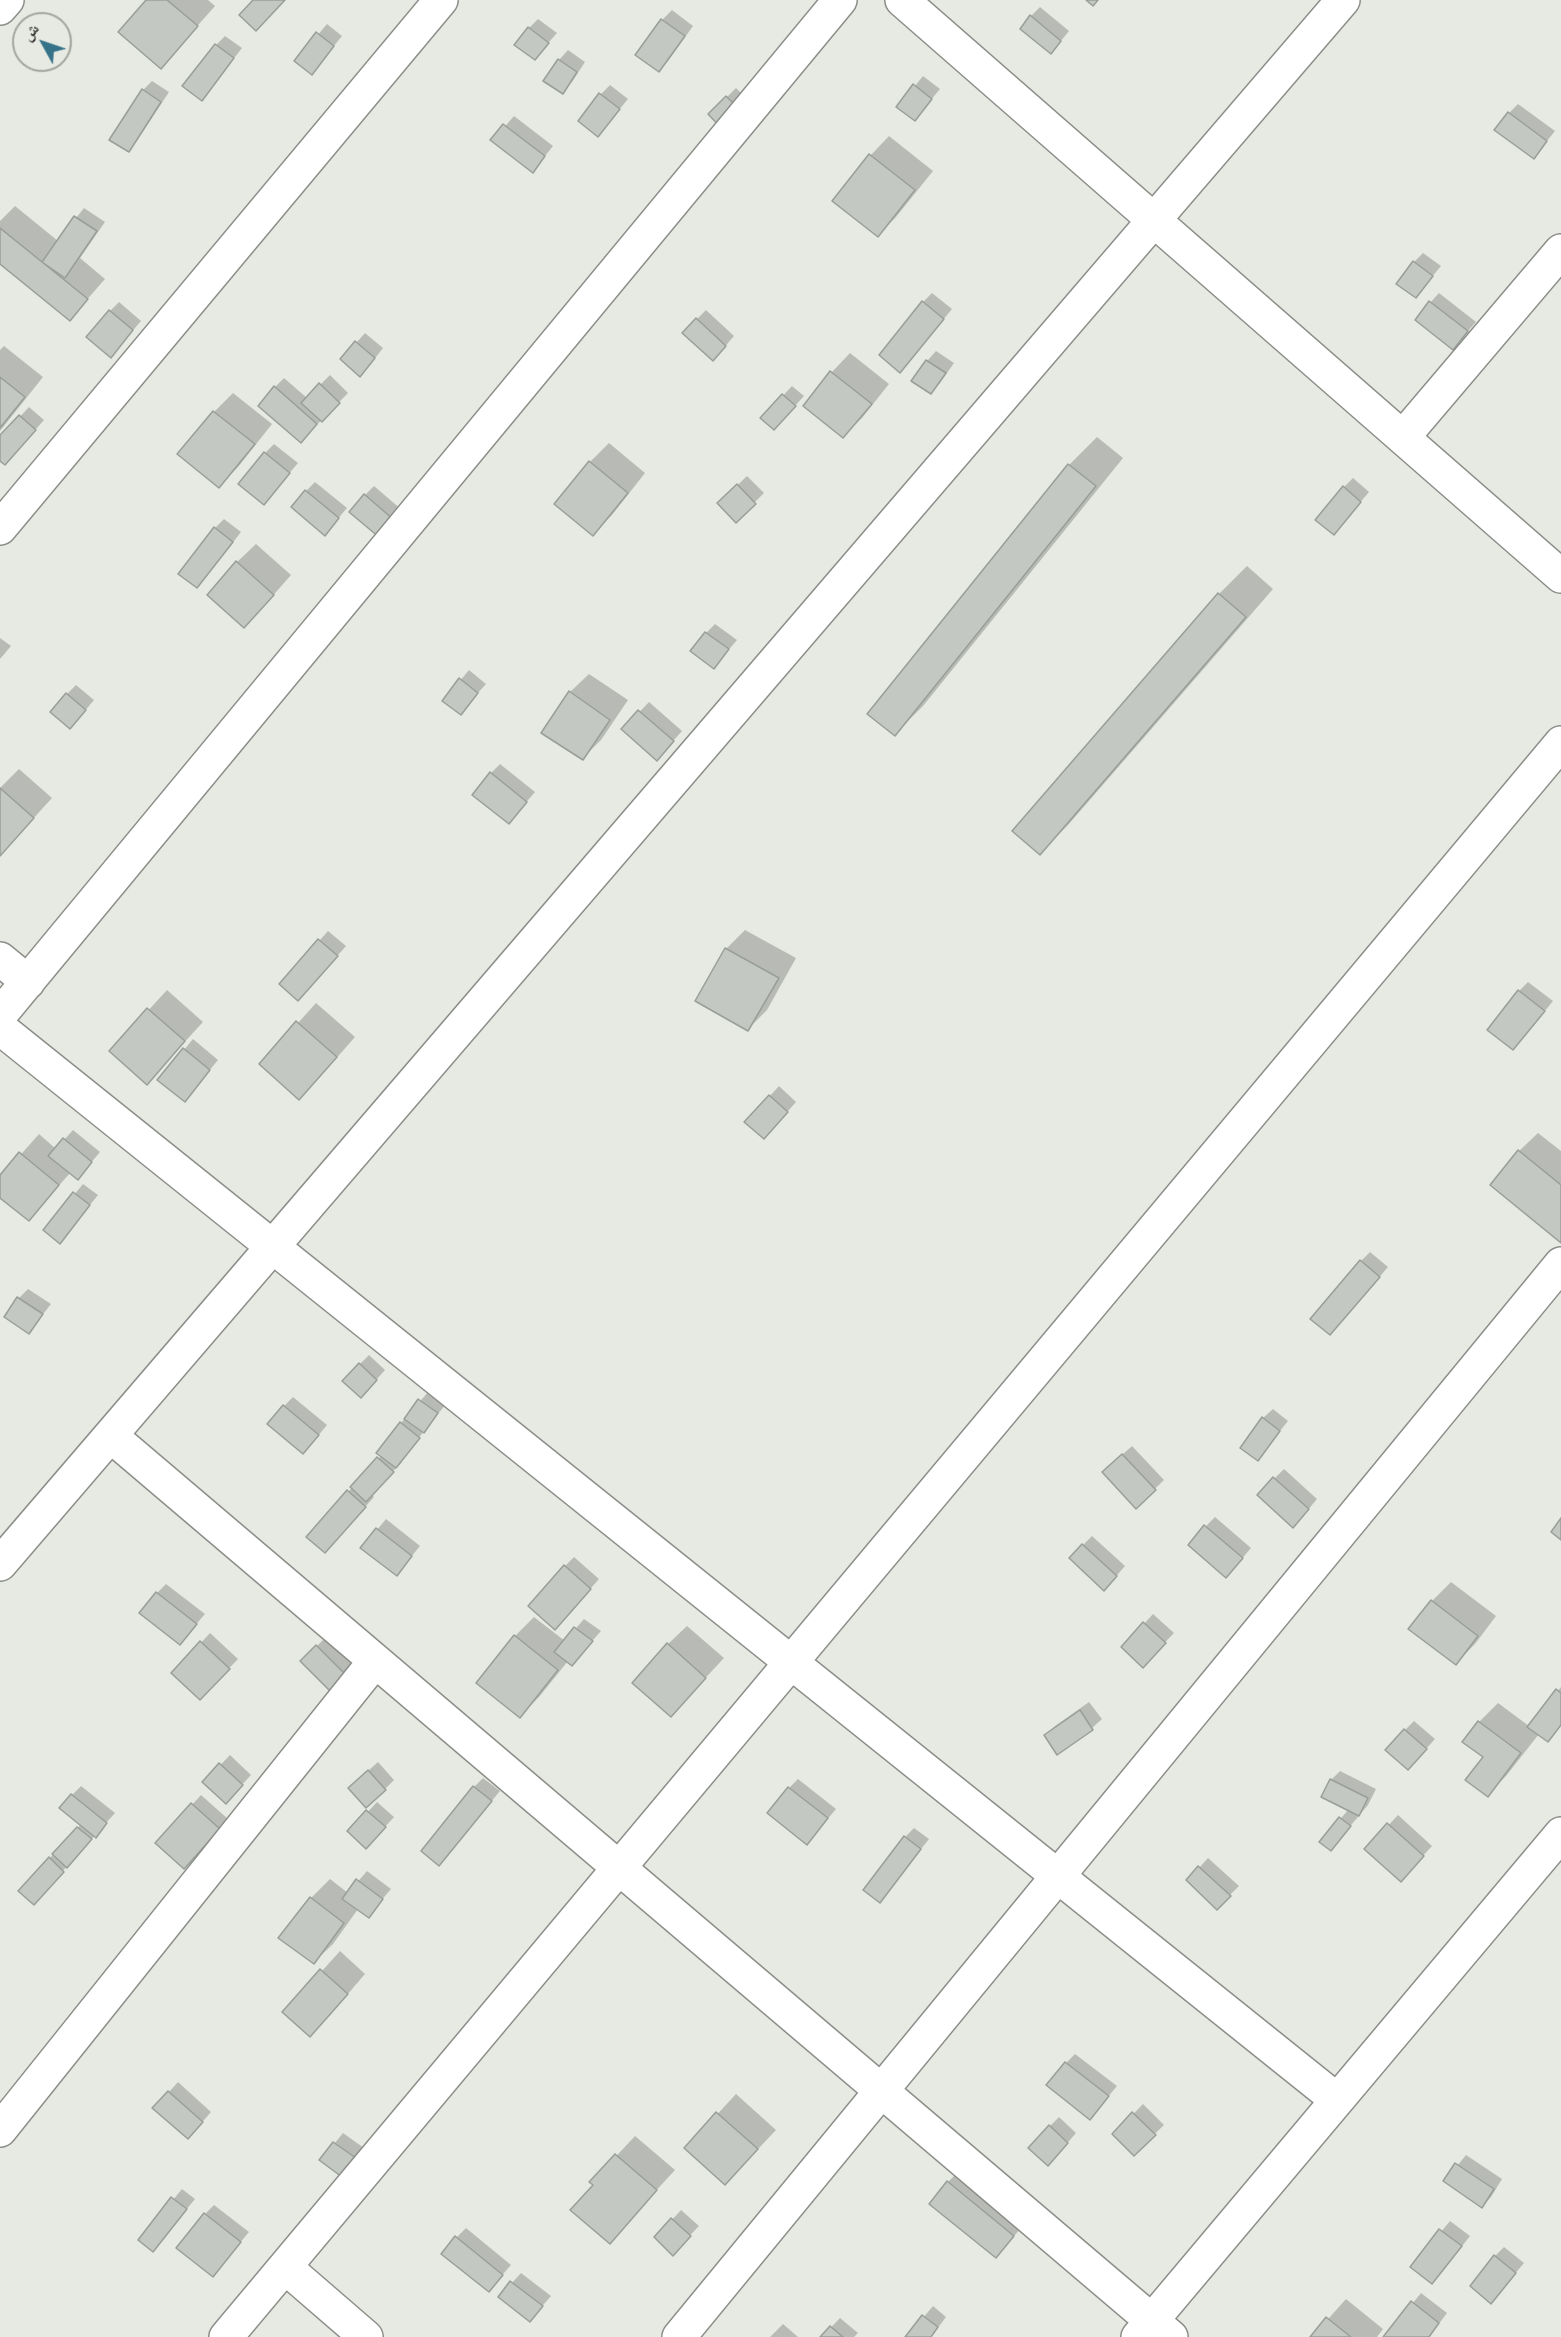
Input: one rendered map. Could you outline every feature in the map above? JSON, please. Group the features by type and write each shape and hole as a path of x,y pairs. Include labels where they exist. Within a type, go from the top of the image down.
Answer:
{"street":[{"path":"0,8 7,0"},
{"path":"0,528 441,0"},
{"path":"0,1015 840,0"},
{"path":"902,0 1561,576"},
{"path":"0,1564 1342,0"},
{"path":"1402,437 1561,251"},
{"path":"226,2337 1561,743"},
{"path":"0,959 28,982"},
{"path":"0,1028 1337,2100"},
{"path":"680,2337 1561,1264"},
{"path":"111,1436 881,2091 1153,2332 1337,2100 1561,1834"},
{"path":"0,2130 375,1661"},
{"path":"285,2267 366,2337"}],"building":[{"path":"146,0 167,0 198,26 161,69 118,32"},
{"path":"253,0 285,0 256,31 239,15"},
{"path":"1086,0 1098,0 1093,6"},
{"path":"1030,15 1061,41 1051,54 1020,29"},
{"path":"661,19 685,36 659,72 635,55"},
{"path":"528,27 549,43 535,60 514,45"},
{"path":"316,32 334,46 312,75 294,61"},
{"path":"215,44 234,58 202,101 182,86"},
{"path":"558,59 577,72 563,94 543,81"},
{"path":"913,84 932,99 915,121 896,107"},
{"path":"142,89 161,102 129,152 109,140"},
{"path":"599,93 620,109 598,137 578,121"},
{"path":"726,96 743,113 725,132 708,114"},
{"path":"1508,112 1547,141 1534,159 1494,130"},
{"path":"503,124 545,156 533,173 490,140"},
{"path":"869,154 915,190 878,237 832,201"},
{"path":"74,216 97,231 65,278 42,262"},
{"path":"0,228 88,299 70,321 0,264"},
{"path":"1413,261 1433,276 1416,298 1396,284"},
{"path":"922,301 944,319 900,373 879,355"},
{"path":"1429,301 1468,331 1453,350 1415,320"},
{"path":"109,310 133,330 111,358 86,337"},
{"path":"696,318 726,346 713,361 682,333"},
{"path":"355,341 375,358 360,377 340,359"},
{"path":"926,360 946,373 931,394 911,381"},
{"path":"830,371 872,404 843,438 803,406"},
{"path":"0,377 25,397 0,428"},
{"path":"319,383 340,403 322,422 301,403"},
{"path":"274,386 317,424 301,443 258,406"},
{"path":"782,394 796,406 774,430 760,418"},
{"path":"213,411 255,444 219,488 177,454"},
{"path":"19,415 36,430 5,465 0,461 0,435"},
{"path":"264,452 290,473 264,505 238,484"},
{"path":"589,461 628,493 593,536 554,504"},
{"path":"1068,464 1096,486 895,736 867,714"},
{"path":"737,484 756,504 736,523 717,503"},
{"path":"1343,486 1361,502 1334,535 1315,520"},
{"path":"305,490 339,518 325,536 291,507"},
{"path":"364,494 401,526 386,543 349,512"},
{"path":"214,527 233,542 197,588 178,574"},
{"path":"236,561 274,595 244,628 207,595"},
{"path":"1218,593 1246,617 1040,855 1012,831"},
{"path":"705,632 729,649 714,669 690,651"},
{"path":"459,678 478,693 461,715 442,701"},
{"path":"569,691 610,720 583,760 541,733"},
{"path":"66,693 86,710 70,729 50,712"},
{"path":"638,710 674,741 657,761 621,729"},
{"path":"490,772 527,802 509,824 472,795"},
{"path":"0,788 34,818 0,856"},
{"path":"318,939 338,956 298,1001 279,984"},
{"path":"725,948 779,978 748,1031 695,1001"},
{"path":"1518,990 1545,1011 1513,1050 1487,1030"},
{"path":"147,1008 185,1041 147,1085 109,1051"},
{"path":"296,1021 337,1057 299,1100 259,1064"},
{"path":"183,1048 210,1070 185,1102 157,1080"},
{"path":"769,1095 788,1112 764,1139 744,1122"},
{"path":"63,1138 92,1162 78,1180 48,1156"},
{"path":"1518,1150 1561,1185 1561,1243 1490,1185"},
{"path":"19,1152 59,1185 29,1221 0,1198 0,1175"},
{"path":"73,1192 90,1205 60,1244 43,1230"},
{"path":"1360,1260 1380,1277 1330,1335 1310,1319"},
{"path":"17,1297 43,1314 29,1334 4,1317"},
{"path":"359,1363 377,1380 361,1398 342,1381"},
{"path":"418,1399 438,1413 424,1433 404,1419"},
{"path":"283,1405 319,1435 303,1454 267,1424"},
{"path":"1262,1417 1280,1431 1258,1461 1240,1448"},
{"path":"400,1422 420,1438 396,1468 376,1453"},
{"path":"1122,1454 1156,1490 1136,1509 1102,1472"},
{"path":"377,1457 394,1472 366,1502 350,1487"},
{"path":"1273,1477 1309,1509 1293,1528 1257,1495"},
{"path":"347,1490 366,1507 325,1553 306,1537"},
{"path":"1561,1518 1561,1540 1551,1532"},
{"path":"1204,1525 1243,1558 1226,1578 1188,1545"},
{"path":"376,1528 412,1556 397,1576 360,1548"},
{"path":"1082,1544 1117,1576 1104,1591 1069,1558"},
{"path":"564,1565 591,1589 555,1630 528,1606"},
{"path":"156,1592 197,1624 180,1645 139,1613"},
{"path":"1431,1600 1478,1636 1456,1665 1408,1629"},
{"path":"1143,1622 1166,1643 1143,1668 1121,1647"},
{"path":"574,1627 593,1641 572,1666 554,1652"},
{"path":"514,1635 558,1670 520,1718 476,1683"},
{"path":"200,1641 230,1669 200,1700 171,1673"},
{"path":"667,1643 706,1678 671,1717 632,1683"},
{"path":"316,1645 351,1680 335,1696 300,1661"},
{"path":"1556,1689 1561,1693 1561,1725 1548,1742 1527,1727"},
{"path":"1080,1710 1093,1730 1057,1755 1044,1735"},
{"path":"1478,1721 1521,1753 1488,1797 1465,1780 1483,1757 1462,1742"},
{"path":"1404,1729 1427,1749 1408,1770 1385,1750"},
{"path":"219,1763 243,1785 226,1804 202,1782"},
{"path":"368,1770 386,1790 366,1808 348,1788"},
{"path":"1330,1779 1368,1798 1359,1816 1321,1797"},
{"path":"473,1786 492,1801 439,1866 421,1851"},
{"path":"788,1787 828,1818 807,1845 767,1813"},
{"path":"71,1794 107,1823 96,1838 59,1808"},
{"path":"191,1803 220,1829 184,1869 155,1843"},
{"path":"366,1810 386,1827 366,1849 347,1831"},
{"path":"1339,1817 1351,1826 1331,1851 1319,1842"},
{"path":"1387,1823 1424,1856 1401,1882 1364,1849"},
{"path":"77,1827 92,1839 67,1868 52,1854"},
{"path":"904,1836 921,1849 880,1903 863,1890"},
{"path":"49,1857 64,1872 34,1905 18,1891"},
{"path":"1198,1866 1231,1896 1217,1910 1186,1880"},
{"path":"356,1879 383,1899 369,1918 342,1899"},
{"path":"310,1897 344,1923 314,1964 278,1938"},
{"path":"320,1969 348,1994 310,2037 282,2012"},
{"path":"1065,2062 1109,2096 1090,2120 1046,2085"},
{"path":"168,2091 203,2122 188,2139 152,2108"},
{"path":"716,2112 758,2149 725,2185 684,2148"},
{"path":"1132,2112 1156,2135 1134,2156 1112,2134"},
{"path":"1049,2125 1068,2143 1048,2166 1028,2148"},
{"path":"333,2142 356,2158 342,2177 319,2160"},
{"path":"615,2154 657,2190 610,2244 570,2210 593,2185 589,2182"},
{"path":"1455,2163 1494,2189 1482,2208 1443,2181"},
{"path":"947,2181 1014,2236 996,2258 929,2204"},
{"path":"171,2197 187,2209 153,2252 138,2240"},
{"path":"204,2213 241,2242 213,2277 176,2248"},
{"path":"671,2218 691,2236 673,2256 654,2237"},
{"path":"1439,2229 1462,2246 1432,2284 1410,2267"},
{"path":"455,2236 503,2275 489,2292 441,2254"},
{"path":"1494,2255 1516,2273 1491,2304 1470,2286"},
{"path":"510,2281 543,2306 530,2322 498,2297"},
{"path":"1411,2301 1439,2323 1429,2337 1383,2337"},
{"path":"922,2315 938,2327 931,2337 905,2337"},
{"path":"1326,2317 1351,2337 1310,2337"},
{"path":"830,2326 843,2337 820,2337"}]}
